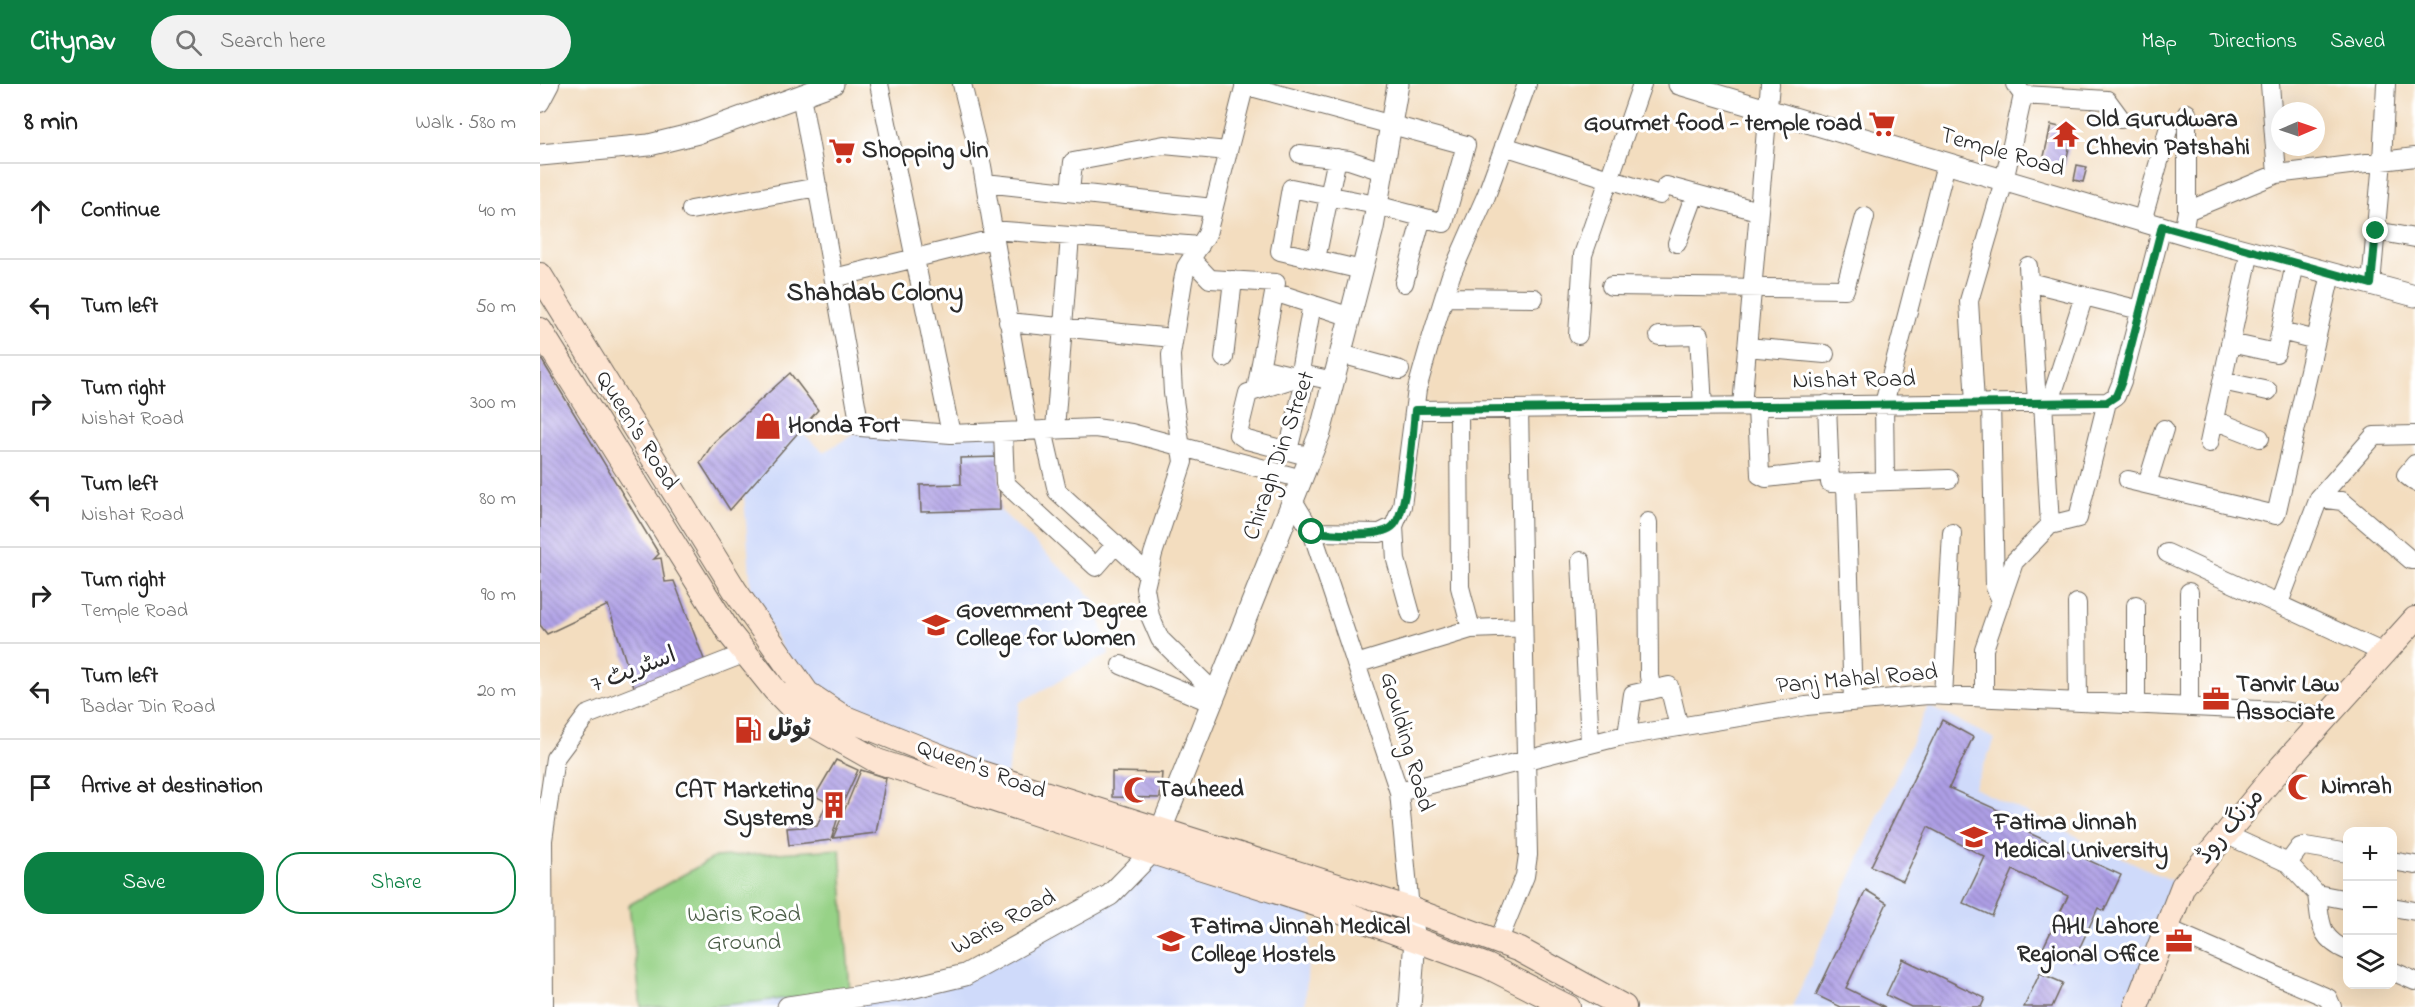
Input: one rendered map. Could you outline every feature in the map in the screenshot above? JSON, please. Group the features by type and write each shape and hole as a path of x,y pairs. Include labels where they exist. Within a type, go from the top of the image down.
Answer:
{"main road":[{"name":"Queen's Road","path":"540,274 729,580 807,693 843,717 984,774 1410,909 1498,942 1520,951 1624,1007"},
{"name":"Queen's Road","path":"540,330 730,634 775,690 803,719 877,761 1341,912 1487,966 1568,1007"},
{"name":"مزنگ روڈ","path":"2136,1007 2183,886 2225,834 2414,621"}],"street":[{"path":"540,103 550,84"},
{"path":"540,155 649,145 739,120 833,84"},
{"path":"879,84 951,434"},
{"path":"963,84 985,183 1008,322 1042,430 1057,491 1148,574"},
{"name":"Chiragh Din Street","path":"1152,852 1311,457 1334,381 1362,270 1383,171 1398,84"},
{"path":"1411,614 1396,560 1394,526 1402,506 1418,389 1444,297 1527,84"},
{"path":"1578,335 1583,255 1642,84"},
{"name":"Temple Road","path":"1679,84 2182,233 2415,297"},
{"path":"1770,84 1747,347 1749,407 1760,475 1766,478 1829,471"},
{"path":"2270,84 2277,174"},
{"path":"2371,284 2386,84"},
{"path":"1214,699 1160,639 1150,616 1145,588 1164,519 1179,482 1183,462 1183,447 1173,393 1171,355 1182,281 1207,234 1244,85 1466,145 1444,223 1376,205 1291,188 1280,251 1362,270"},
{"path":"2000,599 1995,587 1983,403 1969,301 2004,181 2019,90 2104,92 2121,119"},
{"path":"801,95 860,427 951,434 1095,428 1131,433 1302,479"},
{"path":"2182,233 2187,212 2187,113"},
{"path":"1984,698 1984,649 2014,562 2050,525 2078,518 2107,402 2116,396 2122,381 2140,310 2168,130"},
{"path":"1070,192 1073,162 1164,145 1228,151"},
{"path":"1504,146 1610,179 1663,191 1695,194 1758,211"},
{"path":"1300,154 1337,158 1383,171"},
{"path":"2187,212 2277,174 2415,157"},
{"path":"1316,259 1337,158"},
{"path":"1886,481 1884,404 1946,164"},
{"path":"985,183 1213,208"},
{"path":"692,210 818,187"},
{"path":"1677,243 1695,194"},
{"path":"1404,283 1422,217"},
{"path":"1611,286 1845,290 1865,217"},
{"path":"2376,231 2415,238"},
{"path":"834,278 915,258 993,234 1070,236 1196,253"},
{"path":"1042,430 1063,328 1070,236"},
{"path":"2209,443 2250,252"},
{"path":"1196,253 1210,279 1276,283 1256,390"},
{"path":"2230,343 2276,353 2295,264"},
{"path":"2050,525 2044,402 2028,274 2084,296 2140,310"},
{"path":"2128,480 2276,515 2331,274"},
{"path":"1224,358 1233,280"},
{"path":"1274,292 1351,317"},
{"path":"2044,402 2084,296"},
{"path":"1444,297 1534,298"},
{"path":"1288,451 1312,304"},
{"path":"1008,322 1173,338"},
{"path":"2281,332 2316,340"},
{"path":"1659,336 1699,335 1703,407"},
{"path":"1747,347 1825,354"},
{"path":"1341,354 1400,370"},
{"path":"1261,368 1334,381"},
{"path":"1302,376 1248,393 1238,434 1247,441 1311,457"},
{"path":"2222,381 2268,391"},
{"name":"Nishat Road","path":"1415,410 2107,402"},
{"path":"1827,404 1830,483 1949,479"},
{"path":"1498,942 1525,876 1528,855 1519,409"},
{"path":"1459,410 1460,587 1472,629"},
{"path":"2214,420 2260,438"},
{"path":"2147,484 2164,429"},
{"path":"1003,432 1005,483 1096,567 1116,544"},
{"path":"2279,603 2319,498 2374,436 2415,435"},
{"path":"2415,464 2406,475 2415,482"},
{"path":"1846,484 1853,702"},
{"path":"2319,498 2342,501 2411,560 2415,560"},
{"name":"Goulding Road","path":"1294,502 1312,532 1399,792 1415,939 1410,1007"},
{"path":"1648,522 1648,676 1652,690"},
{"path":"1312,532 1380,533 1394,526"},
{"path":"1943,696 1952,533"},
{"path":"2167,553 2384,653"},
{"path":"1581,561 1590,744"},
{"path":"2189,592 2189,707"},
{"path":"2077,603 2078,702"},
{"path":"2136,605 2136,705"},
{"path":"1356,663 1472,629 1523,627"},
{"name":"اسٹریٹ 7","path":"544,1007 543,840 555,758 587,715 746,653"},
{"path":"1121,665 1214,699"},
{"path":"1627,735 1633,694 1669,686 1679,727"},
{"name":"Panj Mahal Road","path":"1399,792 1627,735 1806,706 1853,702 1943,696 2281,711 2327,717"},
{"path":"2225,834 2288,863 2317,894 2322,932 2326,938 2343,948"},
{"path":"2288,863 2300,847 2305,846 2343,852"},
{"name":"Waris Road","path":"788,1007 902,990 965,975 1110,896 1152,852"},
{"path":"2397,862 2415,865"},
{"path":"2317,894 2343,899"},
{"path":"2397,908 2415,911"},
{"path":"2166,928 2328,998 2331,1007"},
{"path":"2397,973 2415,981"}],"shaded area":[{"name":"Government Degree College for Women","path":"792,424 824,452 859,431 1000,433 1000,510 1094,599 1109,654 1020,702 1006,780 843,717 783,651 751,588 743,483"},
{"name":"Fatima Jinnah Medical University","path":"1928,706 1995,739 1974,788 2183,886 2147,1007 1792,1007"},
{"name":"Fatima Jinnah Medical College Hostels","path":"1152,852 1312,903 1305,1007 706,1007 971,978 1106,896"}],"green space":[{"name":"Waris Road Ground","path":"840,849 850,992 705,1007 641,1007 629,905 715,857"}],"building":[{"name":"Old Gurudwara Chhevin Patshahi","path":"2051,125 2073,130 2065,166 2043,161"},
{"path":"2077,165 2087,167 2083,182 2074,180"},
{"path":"540,357 659,554 654,559 661,558 665,582 674,581 707,667 636,693 608,605 547,634 540,625"},
{"name":"Honda Fort","path":"790,373 818,410 730,510 700,463 714,442"},
{"path":"999,457 1000,510 921,512 920,485 961,484 960,458"},
{"path":"1942,720 1973,737 1949,788 2031,825 2029,833 2121,875 2104,911 2098,908 2073,962 2043,948 2068,896 2013,870 1992,916 1963,903 1985,857 1928,827 1903,881 1871,866"},
{"name":"CAT Marketing Systems","path":"836,760 858,770 841,807 831,840 789,845 787,828 817,826 827,802 815,796"},
{"path":"861,770 886,778 876,833 833,838"},
{"name":"Tauheed","path":"1112,772 1162,773 1160,798 1112,797"},
{"path":"1866,890 1887,903 1846,988 1885,1007 1841,1007 1816,995"},
{"path":"1903,959 1985,998 1981,1007 1911,1007 1886,995"},
{"path":"2040,973 2063,983 2052,1007 2024,1007"}],"place":[{"name":"Gourmet food - temple road","path":"1882,124"},
{"name":"Old Gurudwara Chhevin Patshahi","path":"2066,134"},
{"name":"Shopping Jin","path":"842,151"},
{"name":"Honda Fort","path":"768,426"},
{"name":"Government Degree College for Women","path":"936,625"},
{"name":"Tanvir Law Associate","path":"2216,699"},
{"name":"ٹوٹل","path":"748,730"},
{"name":"Nimrah","path":"2301,787"},
{"name":"Tauheed","path":"1137,790"},
{"name":"CAT Marketing Systems","path":"834,805"},
{"name":"Fatima Jinnah Medical University","path":"1974,837"},
{"name":"Fatima Jinnah Medical College Hostels","path":"1171,941"},
{"name":"AHL Lahore Regional Office","path":"2179,941"}],"district":[{"name":"Shahdab Colony","path":"875,294"}],"route":[{"path":"1312,532 1380,533 1394,526 1402,506 1415,410 2107,402 2116,396 2122,381 2162,226 2371,284 2376,231"}]}
